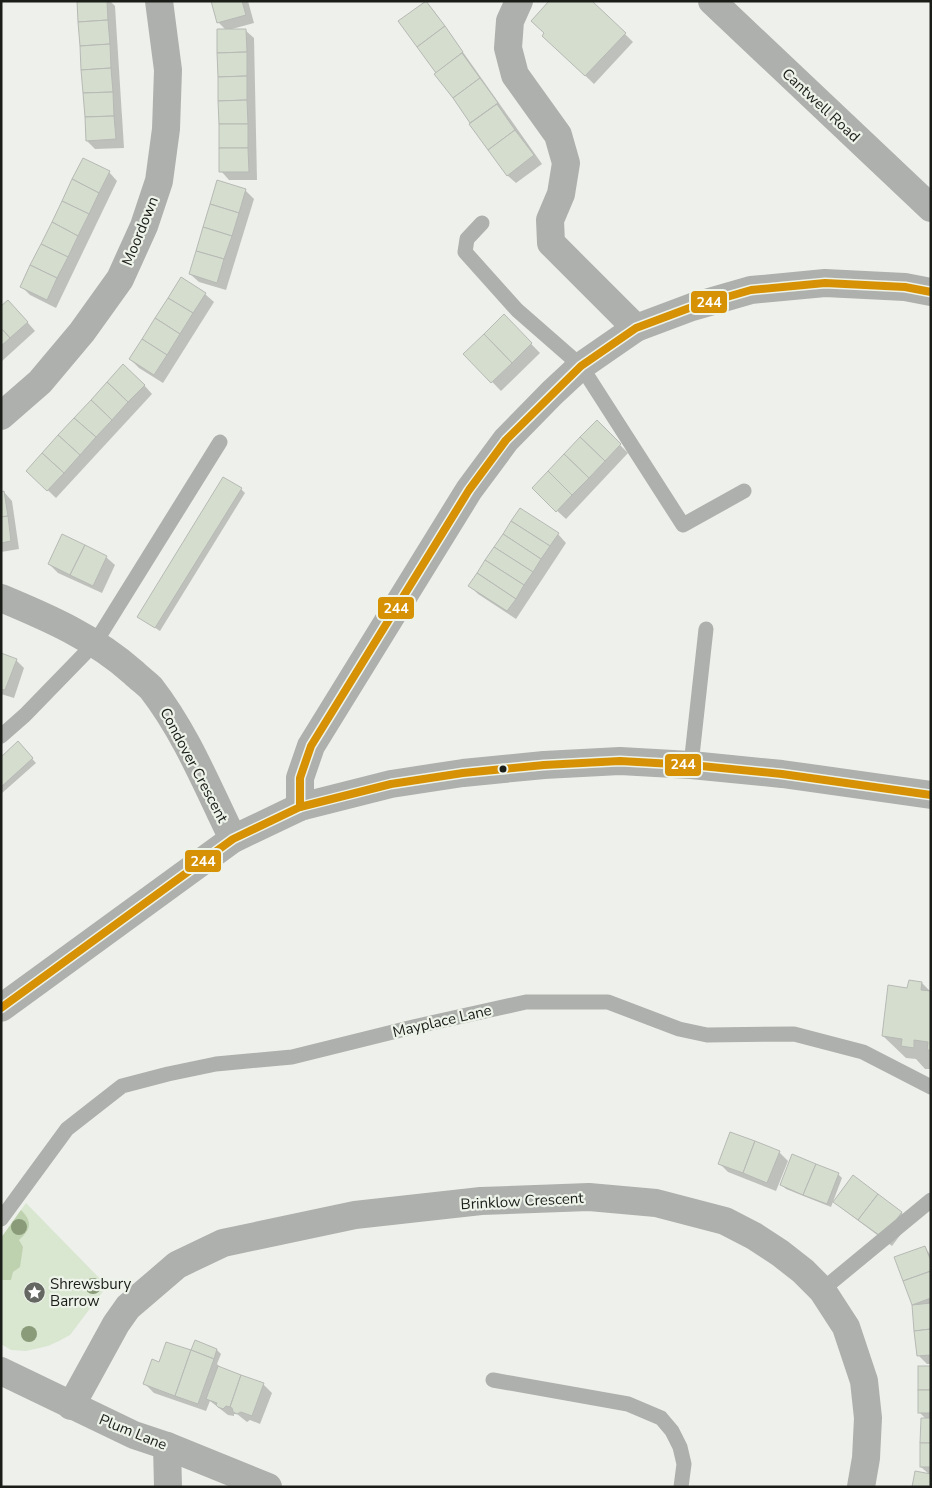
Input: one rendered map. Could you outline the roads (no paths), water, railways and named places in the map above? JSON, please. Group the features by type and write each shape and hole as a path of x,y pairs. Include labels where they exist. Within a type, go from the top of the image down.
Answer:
{"street":[{"name":"Moordown","path":"1,416 40,382 82,332 120,279 144,226 159,181 166,129 168,70 159,1"},
{"path":"520,1 510,21 508,48 515,75 558,136 566,163 561,194 550,220 551,243 636,328"},
{"name":"Cantwell Road","path":"712,1 931,208"},
{"path":"300,806 300,778 311,746 469,490 506,440 581,366 636,328 692,306 751,290 825,283 905,287 931,292"},
{"name":"Condover Crescent","path":"1,598 50,619 95,642 121,661 150,687 171,718 197,764 233,839"},
{"path":"1,1008 233,839 300,806 391,784 472,772 544,765 620,762 691,765 782,774 931,795"},
{"name":"Brinklow Crescent","path":"71,1406 116,1324 128,1307 177,1265 223,1243 355,1215 481,1201 589,1197 656,1203 725,1221 754,1236 803,1271 822,1290 846,1327 864,1382 868,1418 866,1458 861,1487"},
{"name":"Plum Lane","path":"1,1371 134,1435 167,1446 250,1484"},
{"path":"167,1446 168,1487"}],"lane":[{"path":"482,223 467,239 465,252 517,310 581,366 682,525 744,491"},
{"path":"1,736 25,715 95,642 220,442"},
{"path":"691,765 706,629"},
{"name":"Mayplace Lane","path":"1,1219 67,1129 122,1086 216,1064 292,1057 413,1027 526,1002 608,1002 679,1029 707,1035 794,1034 863,1052 931,1087"},
{"path":"822,1290 931,1200"},
{"path":"493,1380 628,1404 661,1418 672,1431 680,1447 684,1464 681,1487"}],"place":[{"name":"Shrewsbury Barrow","path":"34,1293"}]}
